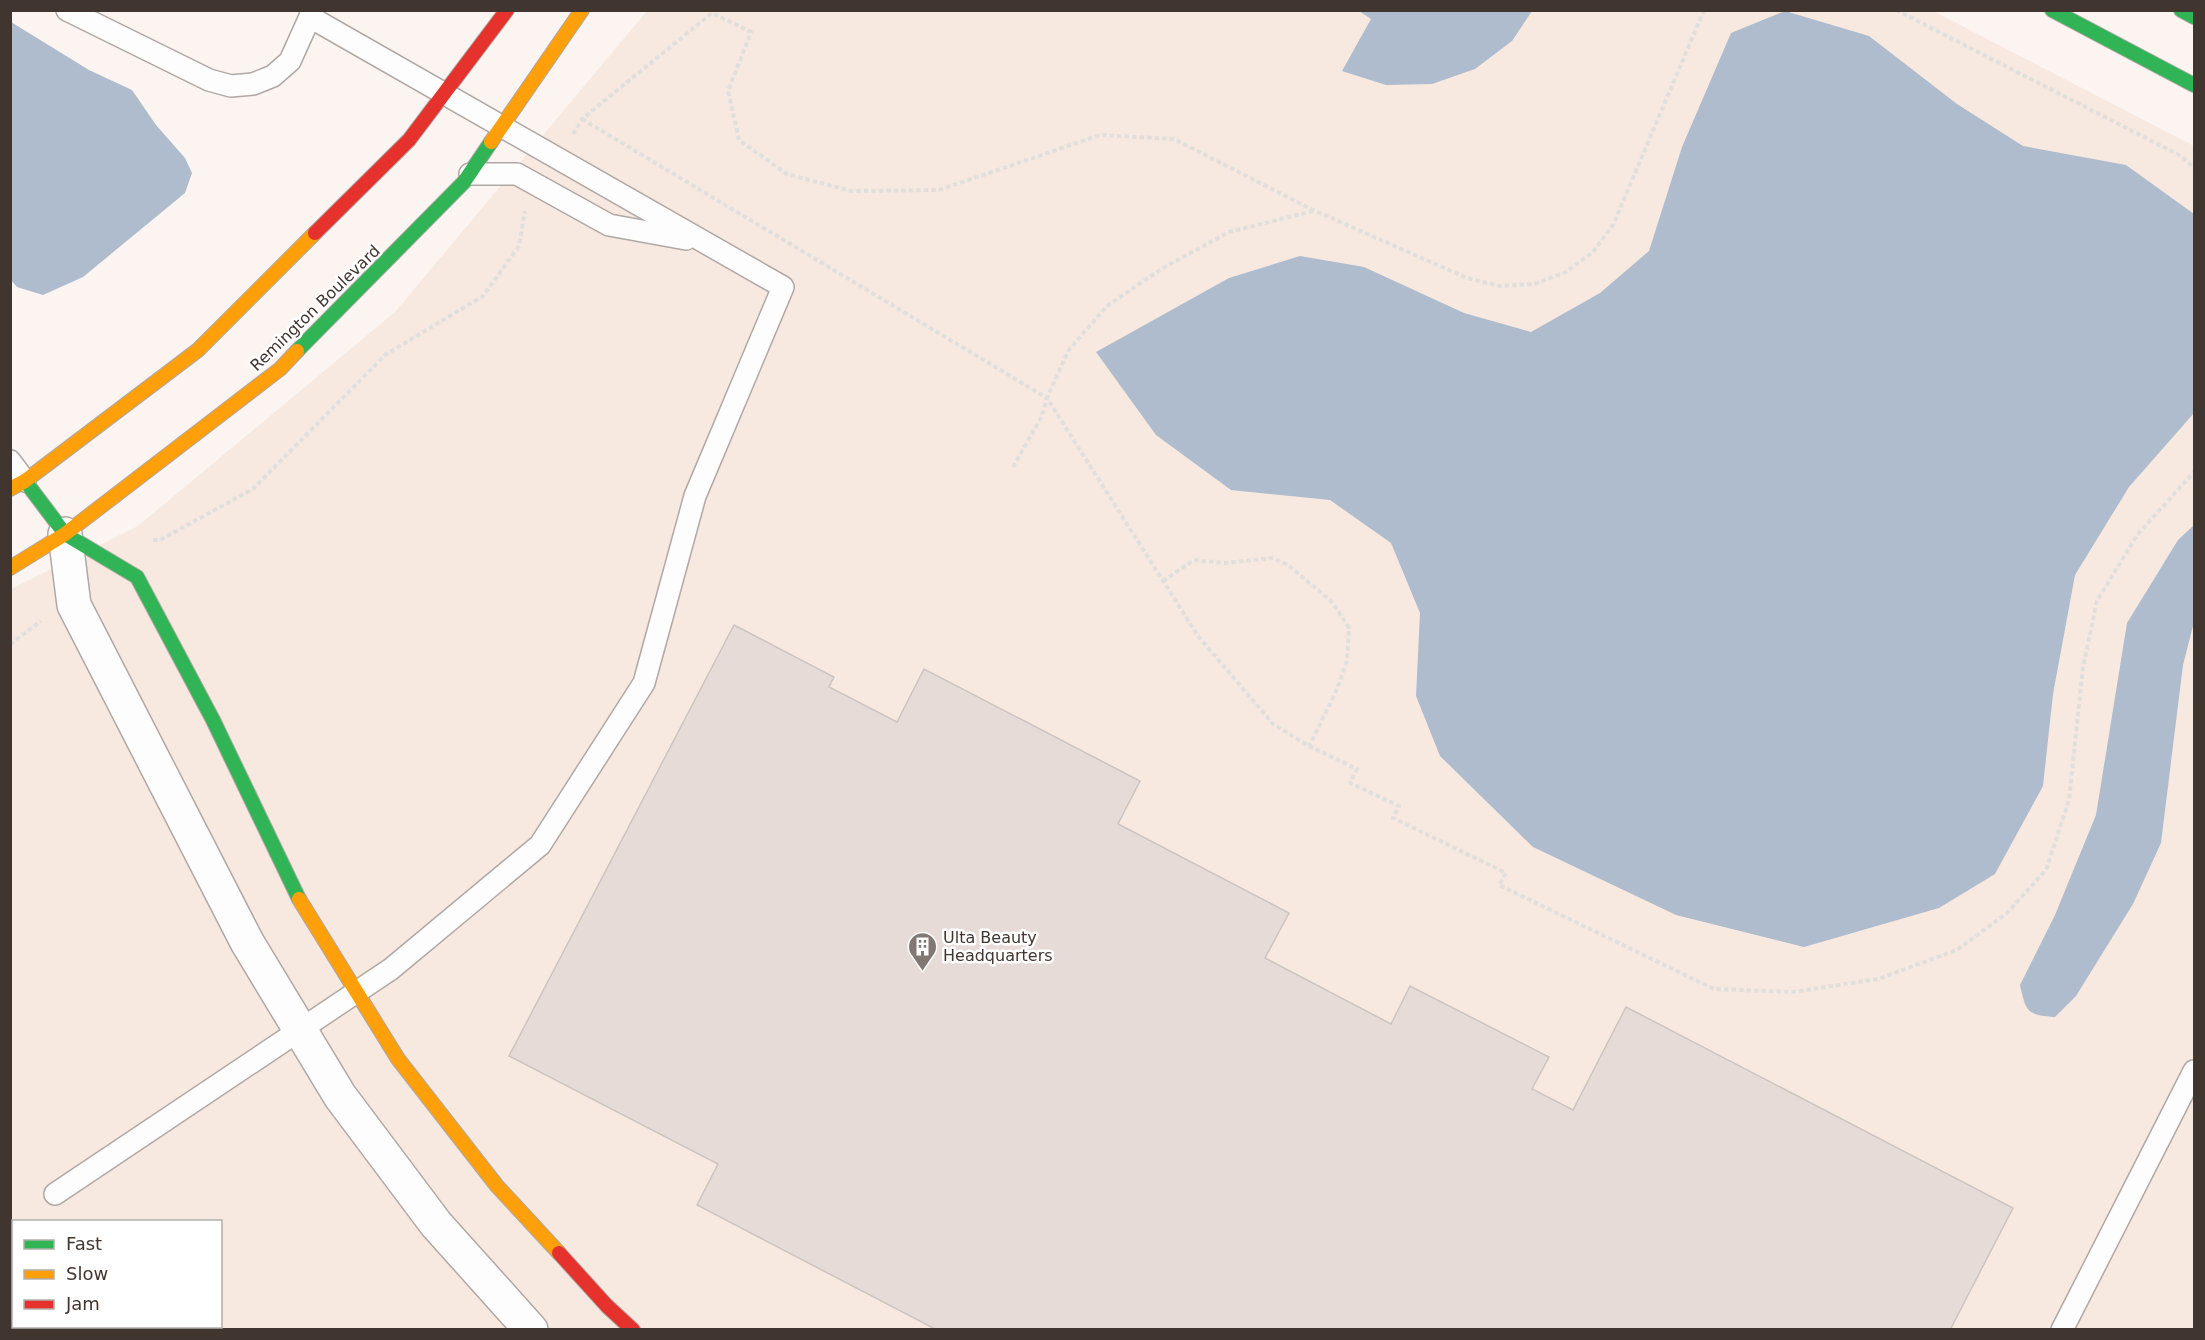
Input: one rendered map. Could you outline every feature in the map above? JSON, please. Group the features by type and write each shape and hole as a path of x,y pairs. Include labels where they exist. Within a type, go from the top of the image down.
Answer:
{"street":[{"path":"507,10 409,140 198,350 18,485 65,534 137,577 213,720 303,908 398,1059 497,1186 607,1306 633,1329"},
{"name":"Remington Boulevard","path":"10,568 65,534 280,369 470,174 582,10"},
{"path":"2052,10 2194,85"},
{"path":"2181,10 2194,17"},
{"path":"65,534 74,605 247,942 340,1096 436,1224 531,1329"}],"lane":[{"path":"55,1194 391,969 540,845 644,682 695,496 783,287 443,93 312,14 290,61 273,76 252,84 231,86 209,80 67,10"},
{"path":"470,174 517,174 609,225 702,241"},
{"path":"10,460 18,485"},
{"path":"2062,1329 2194,1071"}],"path":[{"path":"1013,467 1041,418 1047,398 1068,351 1107,306 1163,268 1229,232 1313,210 1467,278 1500,286 1534,284 1566,272 1593,252 1613,225 1704,10"},
{"path":"1896,10 2181,156 2194,168"},
{"path":"582,119 1047,398 1198,636 1273,724 1309,746 1357,769 1350,783 1399,806 1393,818 1506,873 1499,885 1714,989 1793,992 1878,979 1957,950 2007,913 2046,870 2069,800 2083,667 2097,601 2137,535 2194,472"},
{"path":"1163,581 1194,560 1226,563 1273,558 1288,565 1332,602 1349,628 1347,661 1335,694 1309,746"},
{"path":"10,644 40,621"}],"shaded area":[{"path":"647,11 1933,11 2194,146 2194,1329 83,1329 222,1328 222,1220 12,1220 12,1224 11,1222 11,589 138,526 395,312"}],"water":[{"path":"1359,11 1532,11 1512,41 1475,69 1432,84 1386,85 1342,71 1371,19"},
{"path":"1785,11 1869,36 1957,104 2023,146 2126,165 2194,214 2194,413 2129,487 2075,575 2053,694 2043,786 1995,874 1939,908 1804,947 1676,915 1533,847 1440,756 1416,696 1420,613 1391,543 1330,500 1231,490 1156,435 1096,352 1229,278 1300,256 1364,267 1464,313 1531,332 1600,293 1649,251 1682,147 1731,33"},
{"path":"11,22 89,70 132,90 156,125 185,158 192,173 185,193 83,277 43,295 17,287 11,280"},
{"path":"2194,525 2194,622 2183,665 2161,843 2133,904 2076,996 2055,1017 2039,1015 2026,1006 2020,985 2055,915 2096,815 2127,623 2178,540"}],"building":[{"name":"Ulta Beauty Headquarters","path":"734,625 834,677 829,687 897,722 924,669 1140,781 1118,824 1289,913 1265,958 1391,1024 1410,986 1549,1057 1532,1089 1573,1110 1626,1007 2013,1208 1950,1330 937,1330 697,1205 718,1164 509,1056"},
{"path":"10,1284 12,1328 50,1328 50,1330 10,1330"}],"traffic: fast":[{"path":"2052,10 2194,85"},
{"path":"2181,10 2194,17"},
{"path":"297,351 464,182 491,142"},
{"path":"25,481 65,534 137,577 213,720 299,899"}],"traffic: slow":[{"path":"491,142 582,10"},
{"path":"10,489 25,481 198,350 315,233"},
{"path":"10,568 65,534 280,369 297,351"},
{"path":"299,899 398,1059 497,1186 559,1253"}],"traffic: jam":[{"path":"315,233 409,140 507,10"},
{"path":"559,1253 607,1306 633,1330"}],"place":[{"name":"Ulta Beauty Headquarters","path":"922,972"}]}
